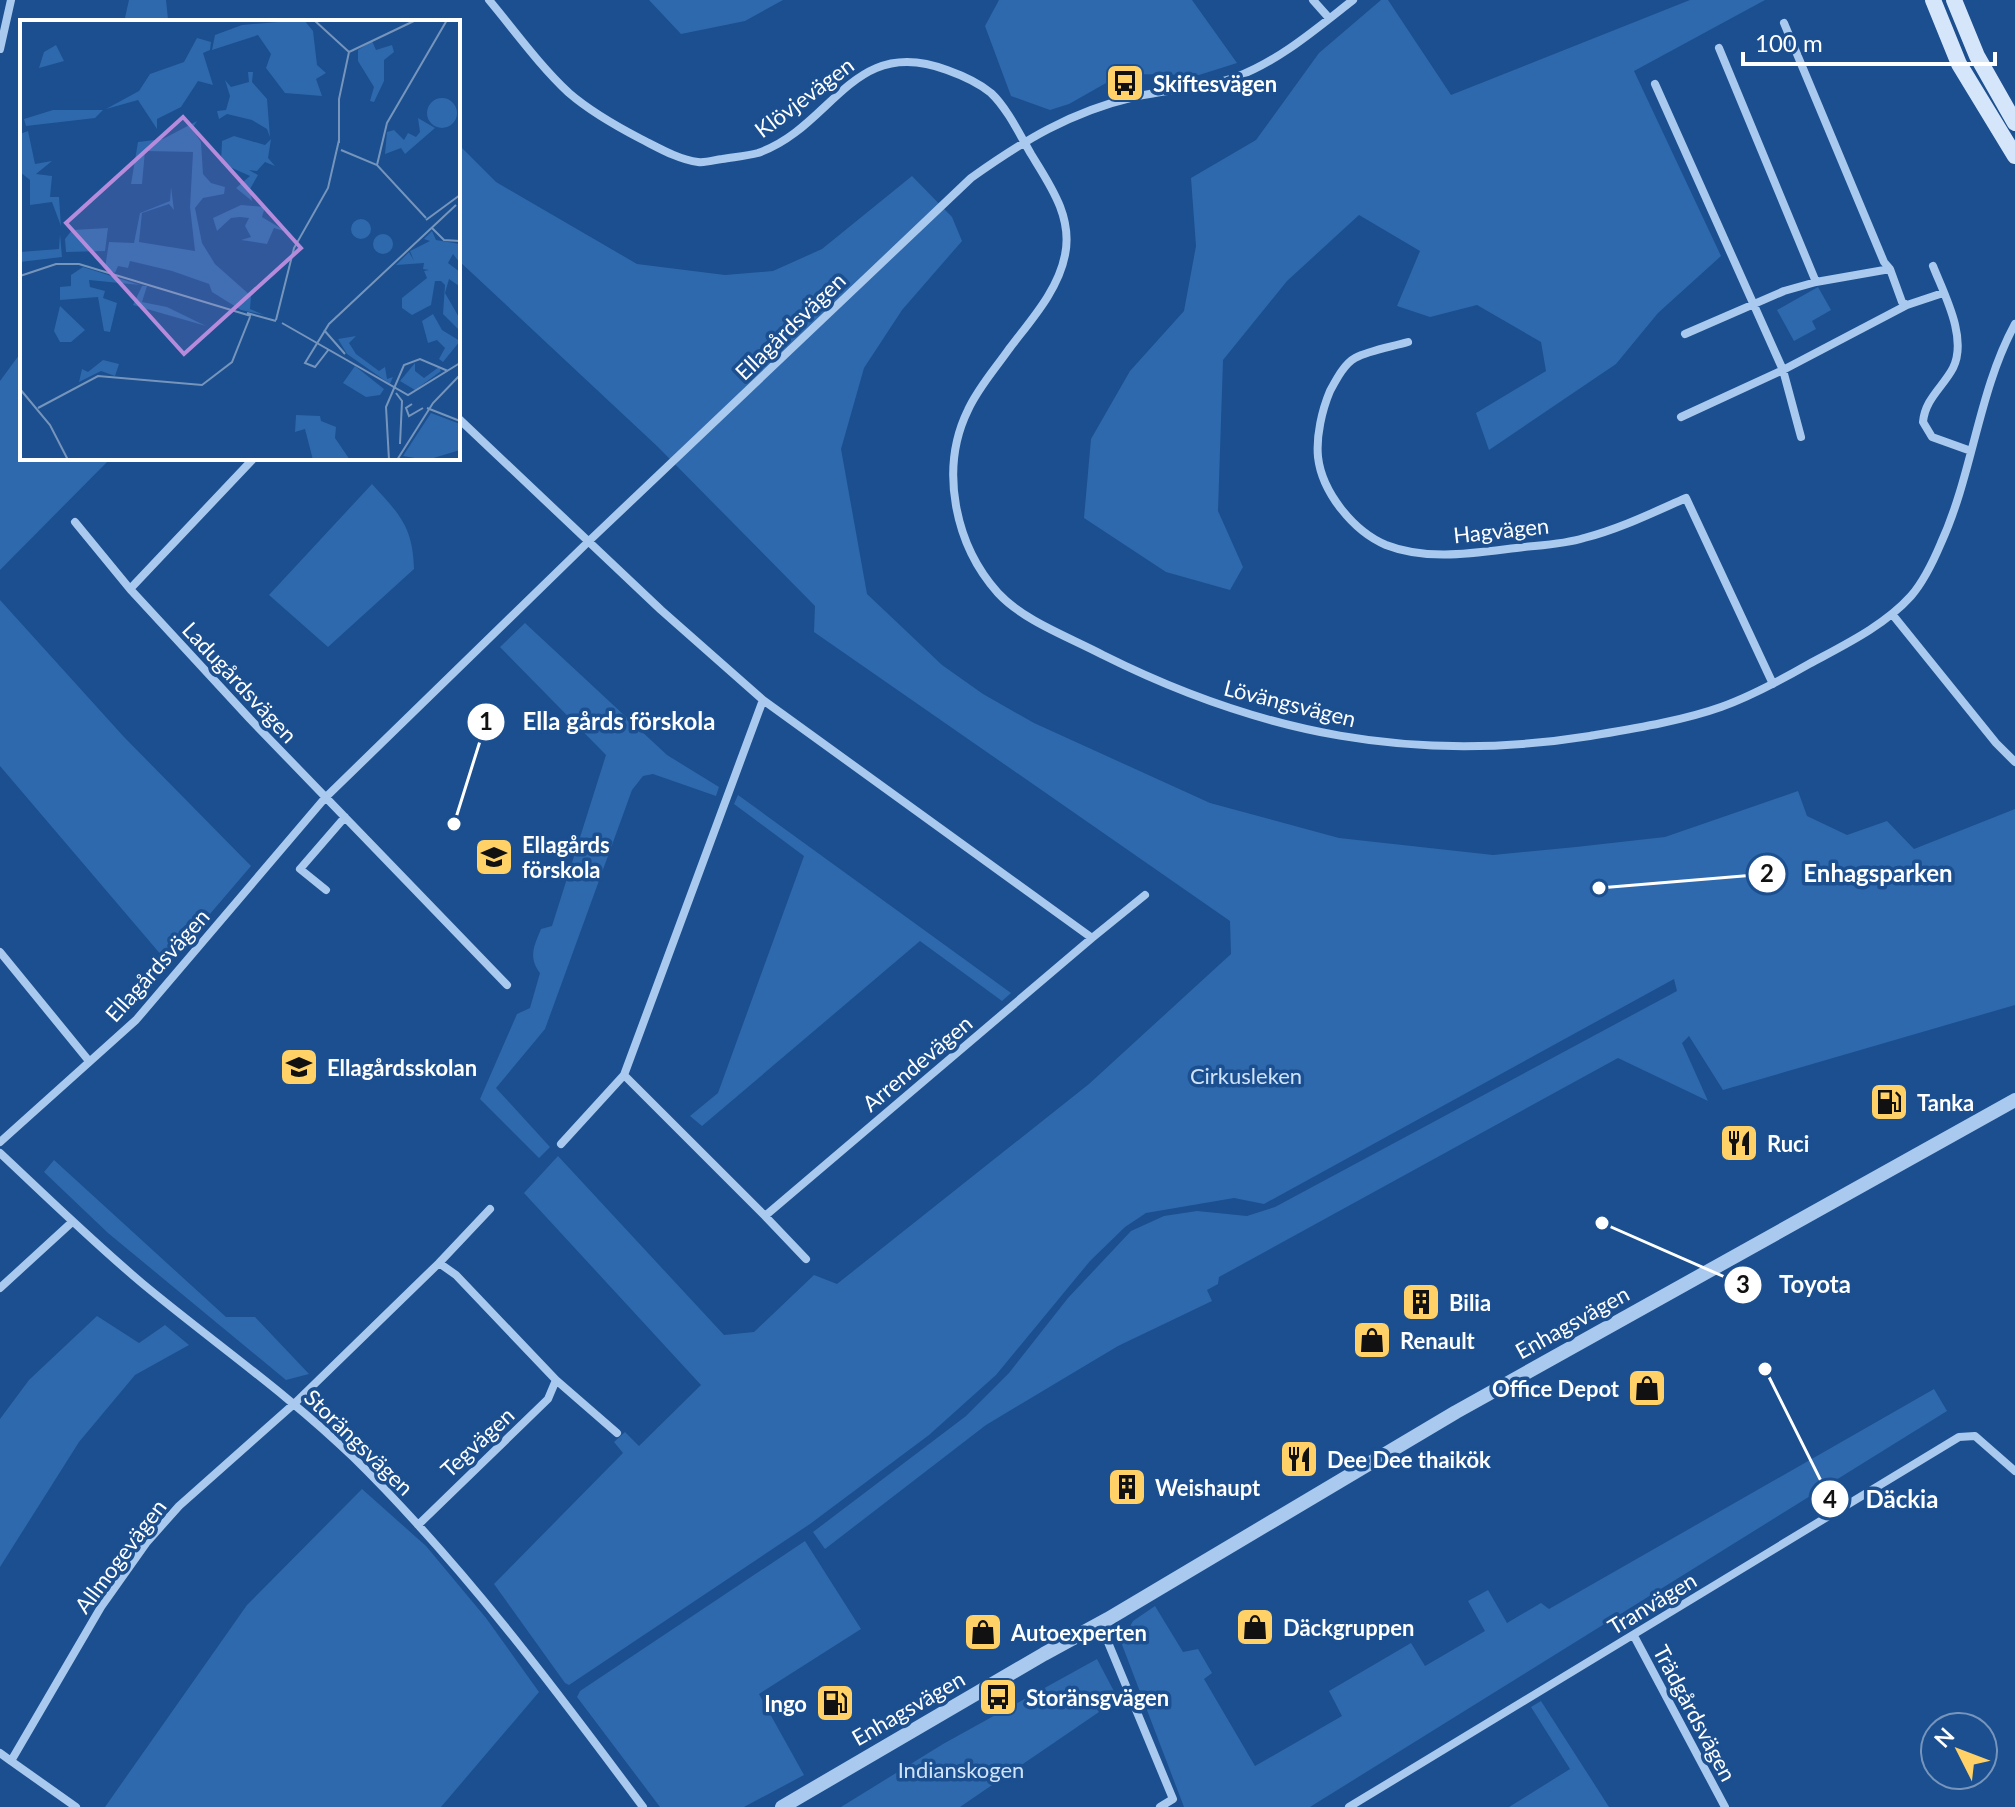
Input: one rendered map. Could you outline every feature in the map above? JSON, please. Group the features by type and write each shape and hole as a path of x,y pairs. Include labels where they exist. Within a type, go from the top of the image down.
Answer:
{"main road":[{"path":"1933,0 1959,64 2008,117"},
{"path":"1954,0 1977,56 2008,117 2015,156"}],"street":[{"path":"0,49 11,0"},
{"name":"Klövjevägen","path":"489,0 569,93 604,119 658,148 698,162 762,152 790,135 853,79 881,64 909,60 931,63 961,75 991,93 1024,141"},
{"path":"1313,0 1329,18"},
{"name":"Ellagårdsvägen","path":"0,1142 136,1020 325,798 589,541 971,178 1024,141 1067,118 1133,97 1205,86 1237,76 1287,49 1353,0"},
{"path":"1784,23 1884,262 1890,269 1902,302 1907,305"},
{"path":"1719,48 1816,282"},
{"path":"1655,84 1783,370 1801,437"},
{"name":"Lövängsvägen","path":"1024,141 1052,185 1065,219 1066,252 1056,281 968,410 957,438 952,477 955,510 983,573 1002,598 1031,617 1147,677 1254,716 1356,739 1441,748 1523,745 1620,731 1718,709 1773,684 1892,614 1915,592 1955,513 2000,351 2015,324"},
{"path":"1933,266 1956,329 1957,356 1953,369 1929,401 1923,422 1932,437 1971,451"},
{"path":"1685,334 1784,291 1890,269"},
{"path":"1681,417 1783,370 1907,305 1943,293"},
{"name":"Hagvägen","path":"1408,342 1355,358 1337,377 1325,405 1318,457 1325,482 1340,508 1361,529 1384,544 1406,551 1474,553 1582,539 1622,526 1686,498 1773,684"},
{"path":"460,420 661,610 763,700 1092,938"},
{"path":"130,589 252,460"},
{"name":"Ladugårdsvägen","path":"75,522 130,589 325,798"},
{"path":"1892,614 1996,743 2015,762"},
{"path":"561,1144 624,1075 763,700"},
{"path":"325,798 507,985"},
{"path":"326,890 300,869 345,817"},
{"name":"Arrendevägen","path":"765,1216 1145,895"},
{"path":"0,952 89,1061"},
{"path":"624,1075 806,1259"},
{"name":"Enhagsvägen","path":"782,1807 1456,1412 2015,1100"},
{"name":"Storängsvägen","path":"0,1153 71,1223 204,1333 295,1403 355,1459 481,1597 562,1698 643,1807"},
{"path":"295,1403 490,1209"},
{"path":"0,1288 71,1223"},
{"path":"439,1263 456,1275 556,1380 617,1433"},
{"name":"Tegvägen","path":"418,1525 548,1399 556,1380"},
{"name":"Allmogevägen","path":"11,1761 101,1607 147,1542 179,1506 295,1403"},
{"name":"Tranvägen","path":"1354,1806 1959,1437 1975,1436 2015,1471"},
{"path":"1100,1623 1173,1799 1160,1807"},
{"name":"Trädgårdsvägen","path":"1634,1636 1725,1807"},
{"path":"0,1753 76,1807"}],"green space":[{"path":"129,0 166,0 168,19 179,20 124,20"},
{"path":"649,0 783,0 745,21 681,34"},
{"path":"999,0 1192,0 1237,63 1199,75 1122,74 1069,104 1050,110 1011,96 985,26"},
{"path":"1381,0 1388,0 1451,95 1690,0 1765,0 1634,71 1721,256 1658,313 1616,364 1489,450 1476,413 1546,371 1541,342 1477,305 1430,317 1397,306 1420,251 1359,215 1287,281 1223,360 1218,511 1243,567 1230,590 1166,572 1084,518 1091,439 1130,371 1184,311 1196,246 1191,178 1256,140 1319,53"},
{"name":"Cirkusleken","path":"460,146 496,182 637,264 725,275 773,271 822,249 912,176 952,217 962,241 902,310 864,368 841,449 867,594 942,665 983,694 1034,723 1210,803 1339,838 1493,855 1665,837 1798,791 1807,816 1847,835 1887,821 1914,849 2015,809 2015,1005 1723,1090 1689,1036 1682,1043 1708,1101 1618,1058 1219,1277 1218,1284 1207,1290 1212,1301 1118,1346 986,1425 825,1549 813,1532 966,1416 1009,1373 1068,1298 1131,1231 1164,1216 1197,1211 1247,1216 1275,1207 1677,991 1674,979 1264,1204 1234,1198 1146,1213 1125,1227 1090,1261 996,1375 929,1435 810,1524 569,1685 494,1584 623,1453 614,1442 625,1432 639,1446 701,1385 524,1193 558,1156 724,1335 754,1332 814,1275 837,1284 1089,1084 1231,954 1230,921 814,632 815,606 658,447 460,262"},
{"path":"1818,287 1831,310 1812,321 1816,329 1794,341 1777,310"},
{"path":"20,354 20,460 109,460 0,570 0,381"},
{"path":"372,484 403,522 411,542 414,569 328,647 269,595"},
{"path":"0,600 124,737 251,866 168,963 0,766"},
{"path":"525,623 667,755 719,787 716,796 653,774 643,776 632,790 545,1029 496,1088 550,1147 539,1158 480,1099 517,1014 530,1008 540,973 534,962 534,946 541,929 552,926 606,755 500,647"},
{"path":"738,795 1011,993 1002,1001 920,941 702,1126 690,1116 718,1093 804,856 734,804"},
{"path":"54,1160 226,1317 255,1317 309,1374 286,1380 108,1233 44,1172"},
{"path":"97,1316 139,1343 165,1325 189,1345 135,1375 79,1442 0,1567 0,1419 29,1380"},
{"path":"1934,1389 1947,1411 1310,1807 1184,1807 1121,1642 1133,1621 1155,1606 1183,1652 1198,1649 1212,1673 1204,1679 1255,1766 1342,1716 1329,1691 1411,1643 1425,1666 1485,1631 1468,1601 1488,1590 1507,1623 1541,1603 1549,1609"},
{"path":"362,1489 426,1546 486,1618 539,1692 441,1807 105,1807 247,1605"},
{"path":"805,1541 861,1629 759,1694 804,1775 744,1807 660,1807 577,1697 580,1691"},
{"name":"Indianskogen","path":"1097,1659 1118,1699 960,1807 841,1807 943,1744"},
{"path":"1541,1701 1609,1807 1509,1807 1570,1769 1531,1707"}],"place":[{"name":"Skiftesvägen","path":"1125,83"},
{"name":"Ella gårds förskola","path":"454,824"},
{"name":"Ellagårds förskola","path":"494,857"},
{"name":"Enhagsparken","path":"1599,888"},
{"name":"Ellagårdsskolan","path":"299,1067"},
{"name":"Tanka","path":"1889,1102"},
{"name":"Ruci","path":"1739,1143"},
{"name":"Toyota","path":"1602,1223"},
{"name":"Bilia","path":"1421,1302"},
{"name":"Renault","path":"1372,1340"},
{"name":"Däckia","path":"1765,1369"},
{"name":"Office Depot","path":"1647,1388"},
{"name":"Dee Dee thaikök","path":"1299,1459"},
{"name":"Weishaupt","path":"1127,1487"},
{"name":"Däckgruppen","path":"1255,1627"},
{"name":"Autoexperten","path":"983,1632"},
{"name":"Storänsgvägen","path":"998,1697"},
{"name":"Ingo","path":"835,1703"}]}
